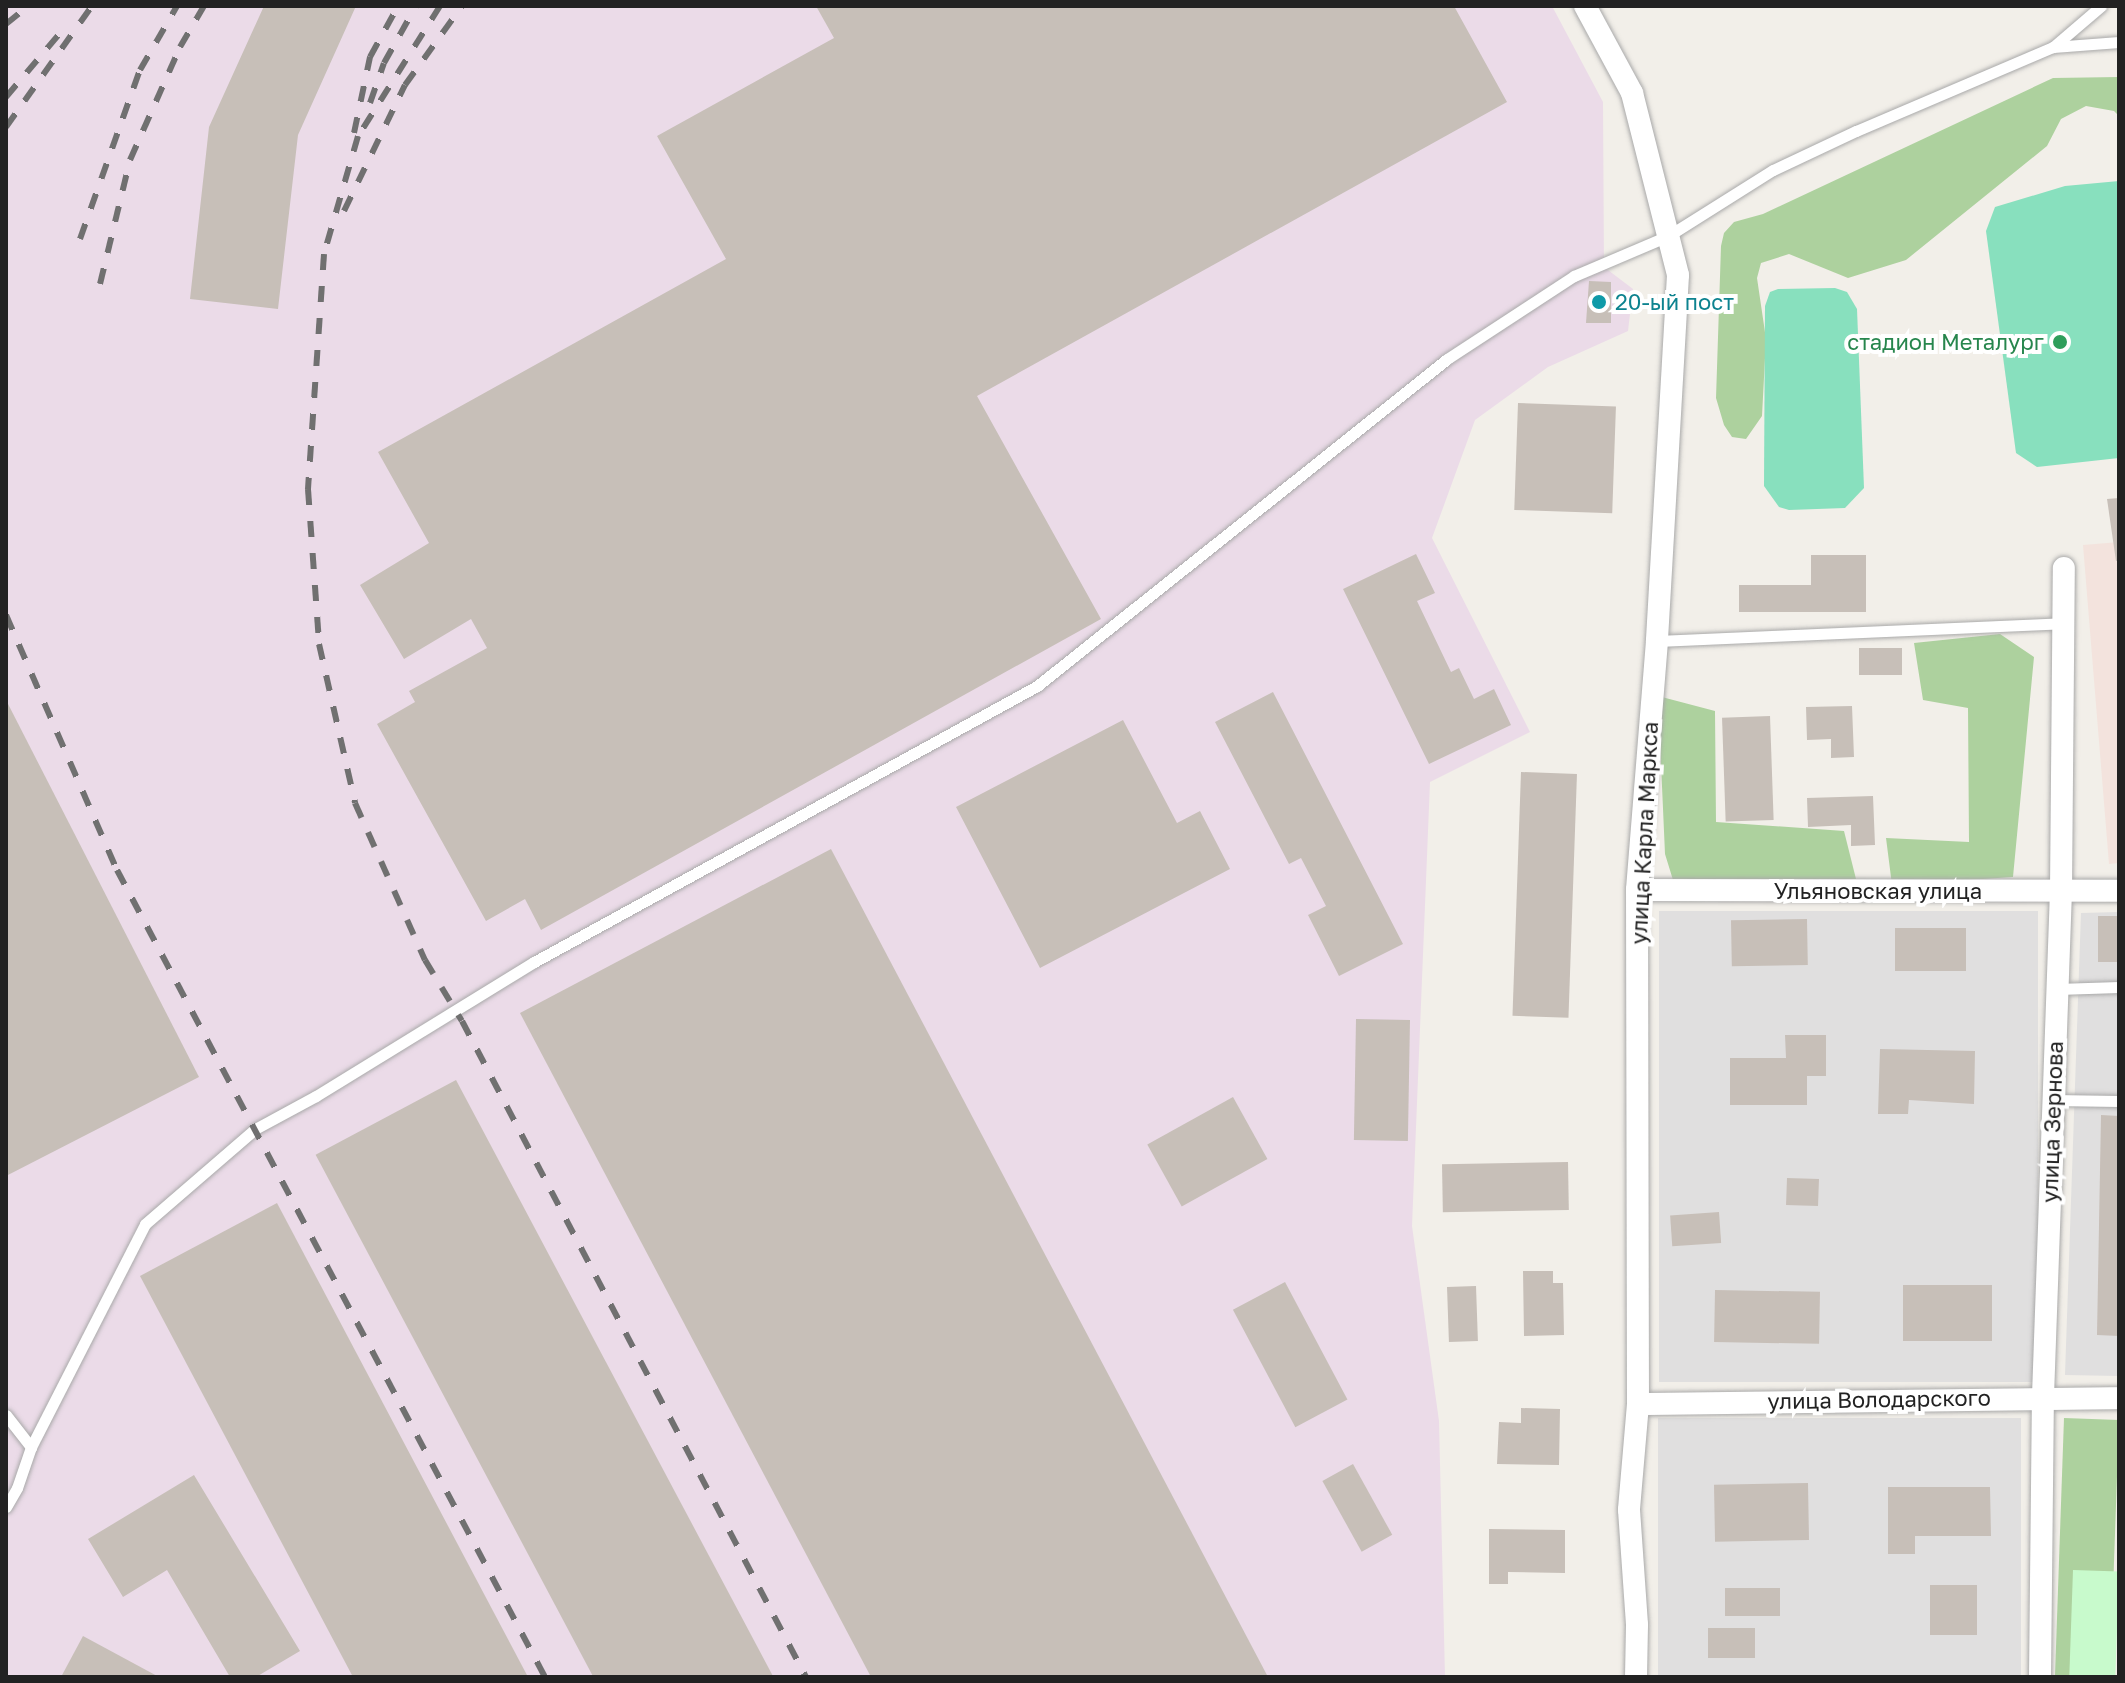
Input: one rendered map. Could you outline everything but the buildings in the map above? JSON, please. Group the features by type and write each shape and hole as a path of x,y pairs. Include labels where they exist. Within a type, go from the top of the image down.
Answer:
{"street":[{"name":"улица Карла Маркса","path":"1585,6 1632,93 1678,275 1657,641 1637,890 1638,1404 1629,1510 1637,1625 1636,1677"},
{"name":"улица Зернова","path":"2040,1677 2043,1396 2061,891 2064,568"},
{"name":"Ульяновская улица","path":"1637,890 2119,891"},
{"name":"улица Володарского","path":"1638,1404 2043,1396 2119,1398"}],"lane":[{"path":"6,1507 17,1488 31,1447 145,1224 255,1129 316,1096 534,962 1037,686 1447,359 1574,276 1668,236 1773,170 2053,47 2101,6"},
{"path":"2053,47 2119,42"},
{"path":"1657,641 2063,623"},
{"path":"2057,989 2119,987"},
{"path":"2053,1100 2119,1101"},
{"path":"6,1415 31,1447"}],"shaded area":[{"path":"6,6 1552,6 1603,102 1604,267 1633,289 1628,331 1548,367 1475,420 1432,538 1530,732 1430,782 1412,1226 1439,1421 1445,1677 6,1677"},
{"path":"2119,542 2119,863 2109,864 2083,545"},
{"path":"1659,911 2038,911 2038,1382 1659,1382"},
{"path":"2119,912 2119,1376 2065,1375 2081,913"},
{"path":"1658,1418 2021,1418 2021,1677 1658,1677"}],"green space":[{"path":"2119,77 2119,116 2114,111 2086,106 2061,119 2047,146 1906,260 1848,278 1789,254 1761,263 1757,278 1766,339 1762,416 1746,439 1732,437 1724,425 1716,398 1721,246 1724,233 1734,222 1763,214 2053,78"},
{"name":"стадион Металург","path":"2119,181 2119,458 2037,467 2016,453 1986,231 1995,207 2065,186"},
{"path":"1835,288 1847,292 1857,309 1864,488 1845,508 1789,510 1779,507 1764,486 1765,306 1770,292 1778,289"},
{"path":"2000,634 2034,657 2013,877 1892,885 1886,838 1969,842 1968,708 1923,700 1914,643"},
{"path":"1658,696 1715,711 1716,822 1844,831 1856,879 1673,880 1665,854"},
{"path":"2064,1418 2119,1420 2110,1677 2055,1677"},
{"path":"2073,1570 2119,1572 2115,1677 2069,1677"}],"railway":[{"path":"6,24 28,6"},
{"path":"6,127 92,6"},
{"path":"80,239 140,70 177,6"},
{"path":"100,284 130,160 180,47 204,6"},
{"path":"354,133 370,57 398,6"},
{"path":"370,103 384,63 416,6"},
{"path":"440,6 358,136 324,254 308,489 319,644 355,803 425,960 462,1021 806,1677"},
{"path":"344,211 405,85 462,6"},
{"path":"6,97 60,33"},
{"path":"6,615 117,870 545,1677"}],"place":[{"name":"20-ый пост","path":"1599,302"},
{"name":"стадион Металург","path":"2060,342"}]}
